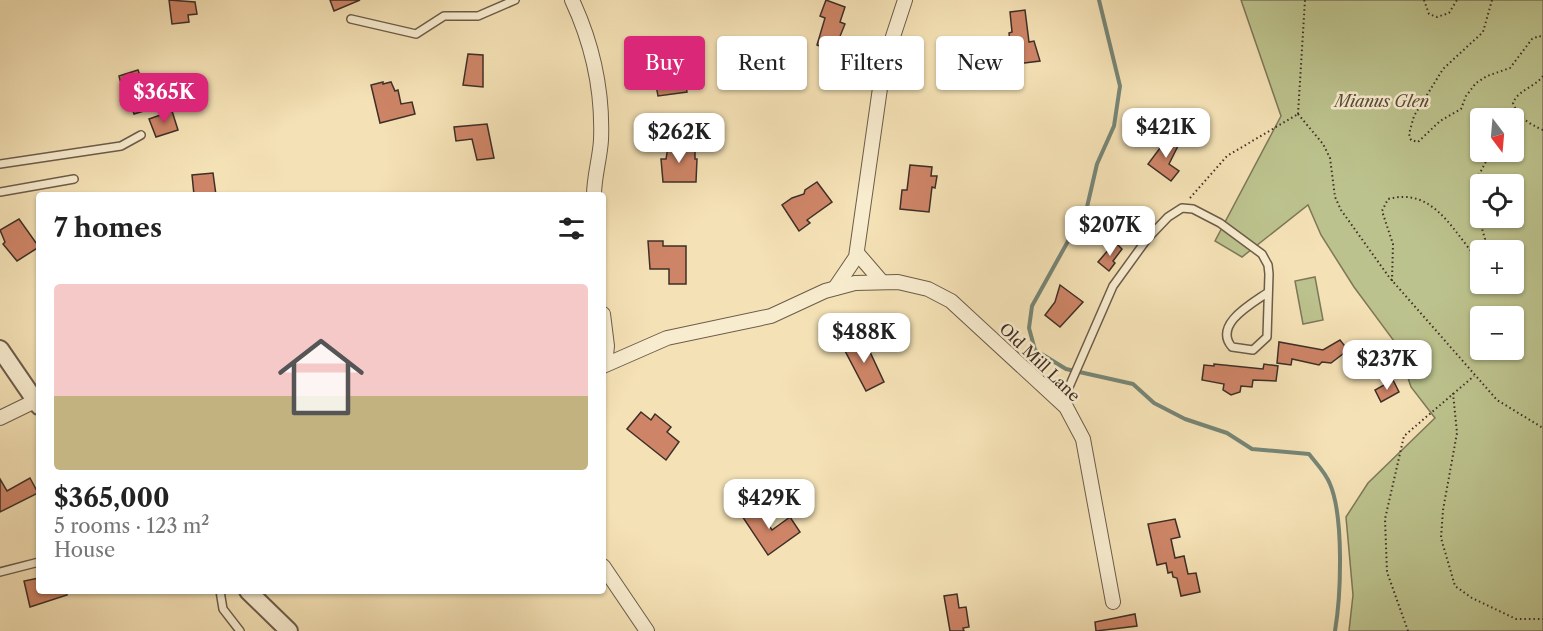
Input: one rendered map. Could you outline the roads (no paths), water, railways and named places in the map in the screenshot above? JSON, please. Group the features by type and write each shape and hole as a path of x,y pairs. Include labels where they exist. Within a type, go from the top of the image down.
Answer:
{"street":[{"path":"572,0 588,34 601,97 601,140 594,192"},
{"path":"835,288 857,253 883,67 905,0"},
{"path":"857,253 882,282"},
{"name":"Old Mill Lane","path":"606,364 667,338 771,316 835,288 855,283 898,282 928,290 951,301 1062,403 1076,422 1083,439 1113,602"},
{"path":"0,349 36,403"},
{"path":"0,418 36,404"},
{"path":"606,570 647,631"},
{"path":"251,594 289,631"}],"lane":[{"path":"351,19 416,33 444,16 478,16 515,0"},
{"path":"0,164 121,146 141,135"},
{"path":"0,192 74,178"},
{"path":"1062,403 1113,286 1147,239 1168,217 1182,208 1193,209 1220,223 1262,254 1268,265 1268,327 1263,344 1253,350 1232,347 1227,342 1227,334 1234,319 1267,293"},
{"path":"0,572 36,563"},
{"path":"220,594 223,609 240,631"}],"waterway":[{"path":"1099,0 1120,86 1114,126 1097,164 1087,207 1032,306 1029,328 1035,350 1066,369 1133,384 1154,403 1185,419 1227,433 1252,449 1309,454 1328,480 1338,516 1340,577 1335,631"}],"park label":[{"name":"Mianus Glen","path":"1382,101"}]}
